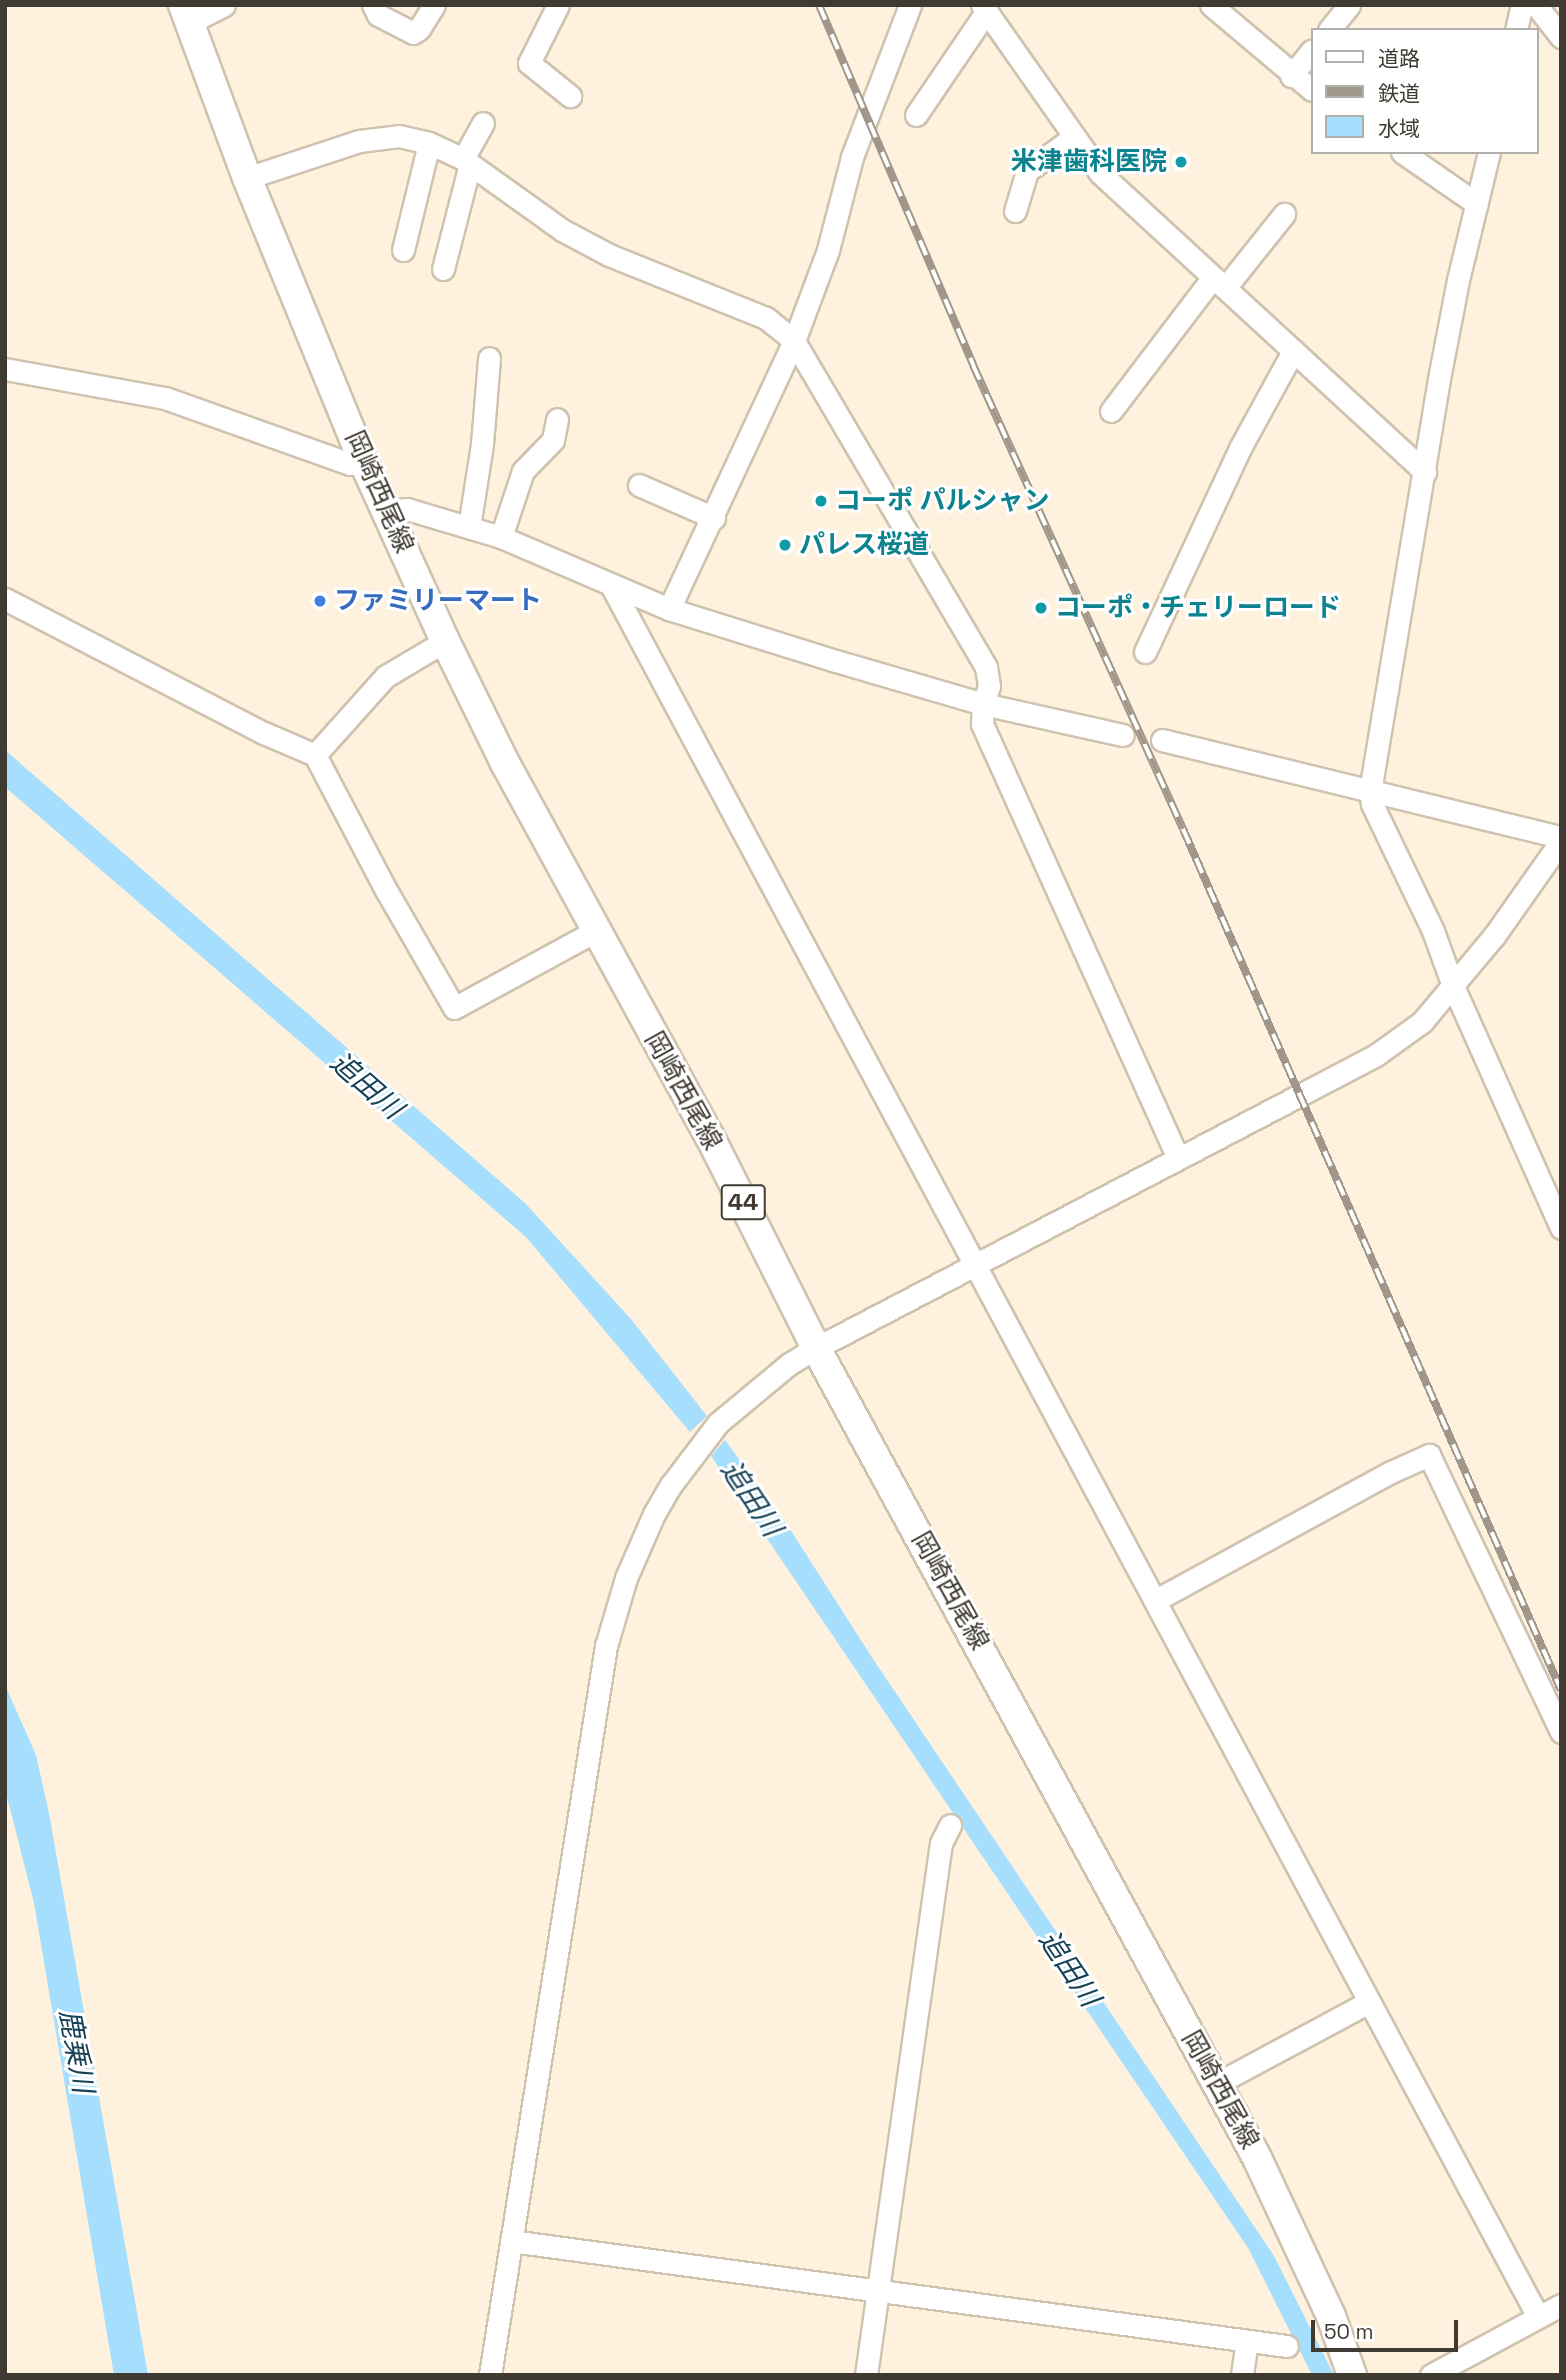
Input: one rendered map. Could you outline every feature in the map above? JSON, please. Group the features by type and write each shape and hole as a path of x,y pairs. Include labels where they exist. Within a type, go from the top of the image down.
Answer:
{"main road":[{"name":"岡崎西尾線","path":"186,14 247,178 363,461 444,641 505,763 595,931 710,1137 816,1348 1295,2234 1331,2316 1352,2375"}],"street":[{"path":"186,14 224,5"},
{"path":"373,5 378,15 413,33 419,29 434,5"},
{"path":"558,5 529,63 570,96"},
{"path":"669,609 714,518 794,341 828,250 852,157 910,5"},
{"path":"1211,5 1310,89"},
{"path":"1331,28 1349,5"},
{"path":"1516,28 1522,5"},
{"path":"1536,5 1561,37"},
{"path":"916,115 984,8 1100,173 1425,472"},
{"path":"1292,76 1310,53"},
{"path":"443,269 466,161 483,123"},
{"path":"247,178 359,141 399,136 429,144 466,161 562,230 609,255 766,318 794,341 986,667 989,686 981,717 985,732 1178,1158"},
{"path":"1015,211 1027,171 1074,137"},
{"path":"403,250 429,144"},
{"path":"1405,154 1477,204"},
{"path":"1489,154 1456,292 1370,790 1371,804 1433,931 1453,986 1561,1228"},
{"path":"1111,411 1219,283 1284,214"},
{"path":"1145,652 1240,448 1293,351"},
{"path":"469,527 482,444 489,358"},
{"path":"5,369 164,398 350,464 363,461"},
{"path":"501,537 523,471 562,441 556,419"},
{"path":"639,485 714,518"},
{"path":"387,511 407,509 501,537 669,609 983,704 1123,735"},
{"path":"611,585 1538,2317"},
{"path":"5,599 253,727 315,755 386,890 454,1008 595,931"},
{"path":"315,755 386,676 444,641"},
{"path":"490,2375 598,1693 613,1615 654,1514 694,1452 718,1423 789,1364 816,1348 1376,1055 1422,1022 1453,986 1494,936 1561,839 1162,740"},
{"path":"1156,1600 1391,1472 1429,1455 1561,1732"},
{"path":"866,2375 942,1843 950,1825"},
{"path":"1216,2084 1369,2002"},
{"path":"511,2241 1287,2346"},
{"path":"1431,2375 1561,2305"},
{"path":"1242,2375 1247,2341"}],"water":[{"name":"追田川","path":"5,750 525,1203 630,1318 707,1416 690,1432 526,1237 5,787"},
{"name":"追田川","path":"725,1440 788,1526 871,1656 1274,2256 1334,2375 1312,2375 1248,2248 711,1456"},
{"name":"鹿乗川","path":"5,1685 36,1755 49,1813 148,2375 114,2375 34,1903 5,1789"}],"railway":[{"path":"819,5 973,365 1183,829 1561,1690"}],"place":[{"name":"米津歯科医院","path":"1181,162"},
{"name":"コーポ パルシャン","path":"821,501"},
{"name":"パレス桜道","path":"785,545"},
{"name":"ファミリーマート","path":"320,601"},
{"name":"コーポ・チェリーロード","path":"1041,608"}]}
